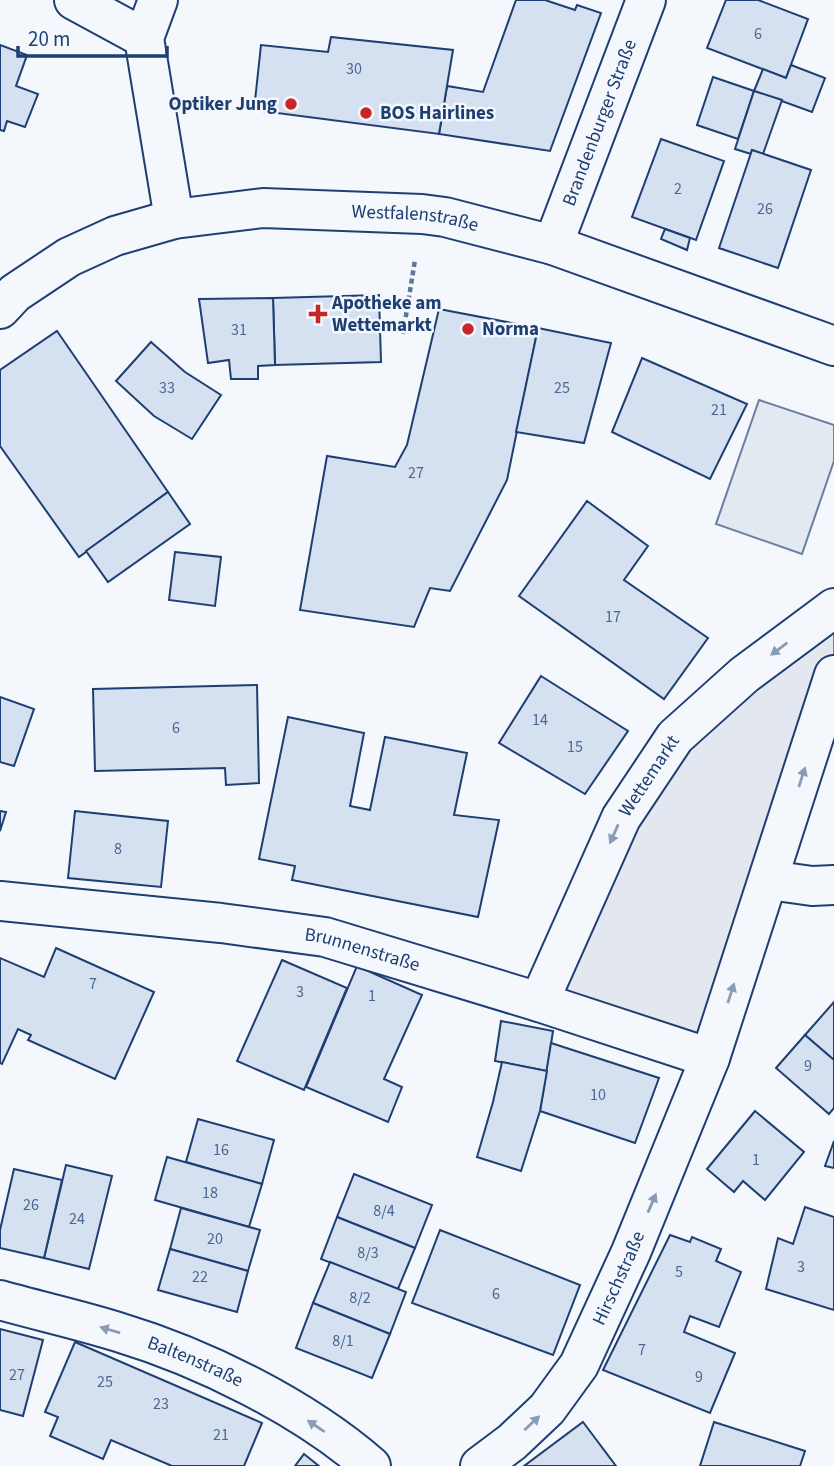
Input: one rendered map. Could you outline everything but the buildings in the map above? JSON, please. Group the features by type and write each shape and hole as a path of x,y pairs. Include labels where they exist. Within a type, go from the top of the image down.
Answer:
{"street":[{"path":"74,0 144,38"},
{"path":"158,0 144,38 174,219"},
{"name":"Brandenburger Straße","path":"553,245 646,0"},
{"name":"Westfalenstraße","path":"0,309 15,293 69,257 115,236 174,219 263,208 422,214 445,217 553,245 834,346"},
{"name":"Wettemarkt","path":"539,1002 621,818 675,737 744,675 834,608"},
{"path":"710,1058 834,676"},
{"path":"769,880 812,886 834,885"},
{"name":"Brunnenstraße","path":"0,901 220,923 325,937 539,1002 710,1058"},
{"name":"Hirschstraße","path":"480,1466 512,1442 547,1409 579,1365 631,1252 710,1058"},
{"name":"Baltenstraße","path":"0,1300 120,1332 203,1365 278,1402 353,1451 371,1466"}],"path":[{"path":"403,334 422,214"}],"shaded area":[{"path":"759,400 834,425 834,461 802,554 716,524"},
{"path":"834,608 834,675 710,1058 539,1002 675,737"}],"place":[{"name":"Optiker Jung","path":"291,104"},
{"name":"BOS Hairlines","path":"366,113"},
{"name":"Apotheke am Wettemarkt","path":"318,314"},
{"name":"Norma","path":"468,329"}]}
